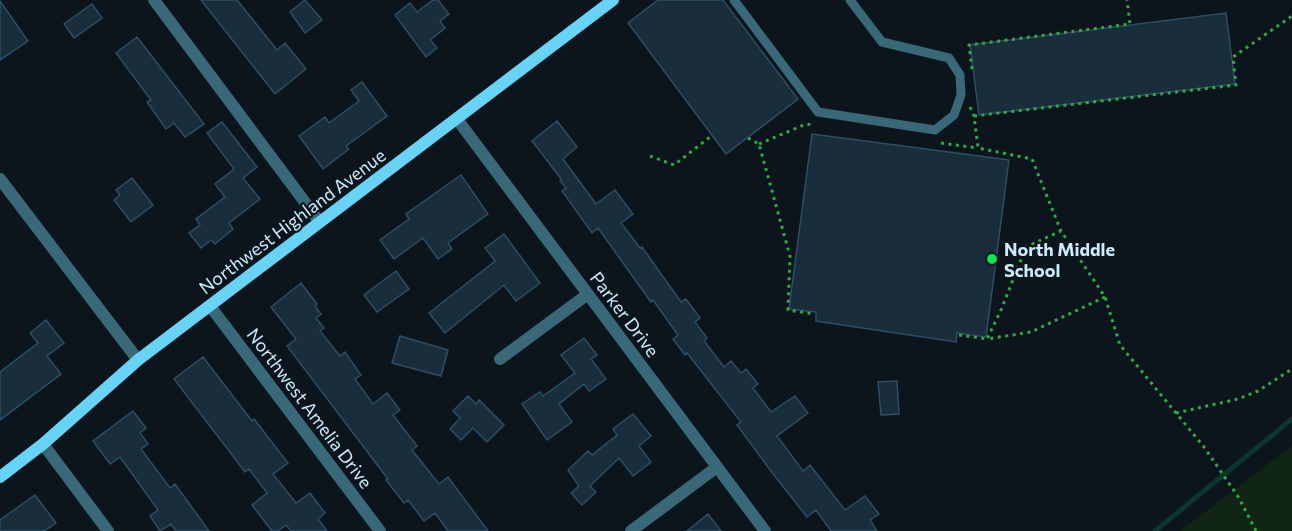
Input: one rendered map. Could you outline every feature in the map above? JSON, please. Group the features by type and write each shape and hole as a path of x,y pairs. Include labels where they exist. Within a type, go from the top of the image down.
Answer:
{"main road":[{"name":"Northwest Highland Avenue","path":"0,477 43,444 138,360 613,0"}],"street":[{"path":"154,0 319,221"},
{"name":"Parker Drive","path":"457,119 765,531"},
{"path":"0,178 138,360"},
{"path":"500,359 588,294"},
{"name":"Northwest Amelia Drive","path":"210,306 380,531"},
{"path":"43,444 108,531"},
{"path":"631,531 717,466"}],"lane":[{"path":"734,0 818,112 935,130 954,115 961,94 960,75 949,58 882,42 850,0"}],"path":[{"path":"978,148 974,116 961,94 974,79 969,45 1130,24 1127,0"},
{"path":"974,116 1236,85 1233,57 1292,16"},
{"path":"759,144 806,124 818,126"},
{"path":"650,156 674,165 710,137"},
{"path":"748,138 759,144 790,256 788,310 814,314"},
{"path":"932,141 1032,159 1061,231 1105,297 1120,345 1217,465 1256,531"},
{"path":"987,339 1002,310 1026,247 1061,231"},
{"path":"959,335 987,339 1031,332 1105,297"},
{"path":"1176,413 1238,399 1258,391 1292,369"}],"green space":[{"path":"1292,446 1292,531 1180,531"}],"building":[{"path":"201,0 237,0 277,50 285,43 306,69 275,94"},
{"path":"305,0 322,20 305,33 290,12"},
{"path":"433,0 438,0 449,14 440,21 445,28 430,40 437,48 426,57 395,15 410,3 417,12"},
{"path":"658,0 723,0 798,99 726,154 628,23"},
{"path":"0,1 28,41 0,60"},
{"path":"92,4 102,18 74,38 64,24"},
{"path":"1226,13 1235,84 979,115 970,45"},
{"path":"137,37 204,124 185,137 174,123 166,129 147,102 151,100 116,53"},
{"path":"362,82 387,116 346,146 349,149 323,169 299,136 325,117 329,123 359,101 351,90"},
{"path":"557,121 577,147 563,159 596,204 615,190 633,214 621,223 640,248 642,247 681,302 686,299 700,318 695,322 707,338 704,341 724,367 731,361 741,373 746,369 758,384 753,388 771,412 795,396 808,413 777,436 803,471 810,465 845,510 865,496 879,514 870,520 877,531 831,531 816,510 807,517 770,470 737,425 741,422 687,353 685,355 673,339 678,335 653,300 651,302 598,228 592,233 562,191 566,188 560,181 562,180 532,141"},
{"path":"222,122 257,167 243,178 260,199 229,223 233,229 215,244 211,240 201,248 189,233 200,225 196,219 225,197 215,184 234,169 207,133"},
{"path":"812,134 1009,160 986,337 957,333 956,342 816,321 816,312 789,309"},
{"path":"461,175 488,214 448,243 452,249 438,259 423,238 394,259 380,240 409,219 406,214"},
{"path":"132,178 153,205 131,222 114,200 120,195 116,190"},
{"path":"504,234 540,283 516,301 504,285 445,333 429,313 495,261 485,248"},
{"path":"396,271 409,289 377,312 364,295"},
{"path":"301,283 317,304 315,306 321,314 316,318 324,328 320,331 340,356 345,352 361,375 355,379 373,404 387,393 400,410 393,415 417,446 412,450 439,484 448,477 488,531 448,531 435,513 424,521 408,500 404,503 386,480 388,479 287,346 296,339 271,307"},
{"path":"46,320 64,343 47,356 61,374 0,420 0,372 38,343 30,333"},
{"path":"400,336 448,350 441,376 392,363"},
{"path":"584,338 597,355 591,359 606,379 589,391 584,384 559,404 572,422 547,440 522,404 540,392 543,396 575,373 561,355"},
{"path":"203,357 252,421 254,419 288,463 273,474 296,503 310,493 325,513 318,519 327,531 291,531 286,525 278,531 272,531 252,505 267,493 249,469 245,472 174,379"},
{"path":"897,381 899,414 881,415 878,382"},
{"path":"468,396 476,404 479,400 504,425 487,442 473,428 461,440 450,429 460,418 453,411"},
{"path":"133,411 146,428 140,433 148,444 141,449 170,488 175,484 209,531 176,531 171,524 160,531 150,516 158,510 120,457 110,464 93,441"},
{"path":"633,414 651,436 639,446 651,462 633,476 619,458 590,486 596,492 582,505 571,493 579,486 568,470 588,451 592,455 617,435 613,429"},
{"path":"35,495 56,523 44,531 0,531 0,520"},
{"path":"708,514 721,531 687,531"}],"waterway":[{"path":"1155,531 1292,419"}],"place":[{"name":"North Middle School","path":"992,259"}]}
